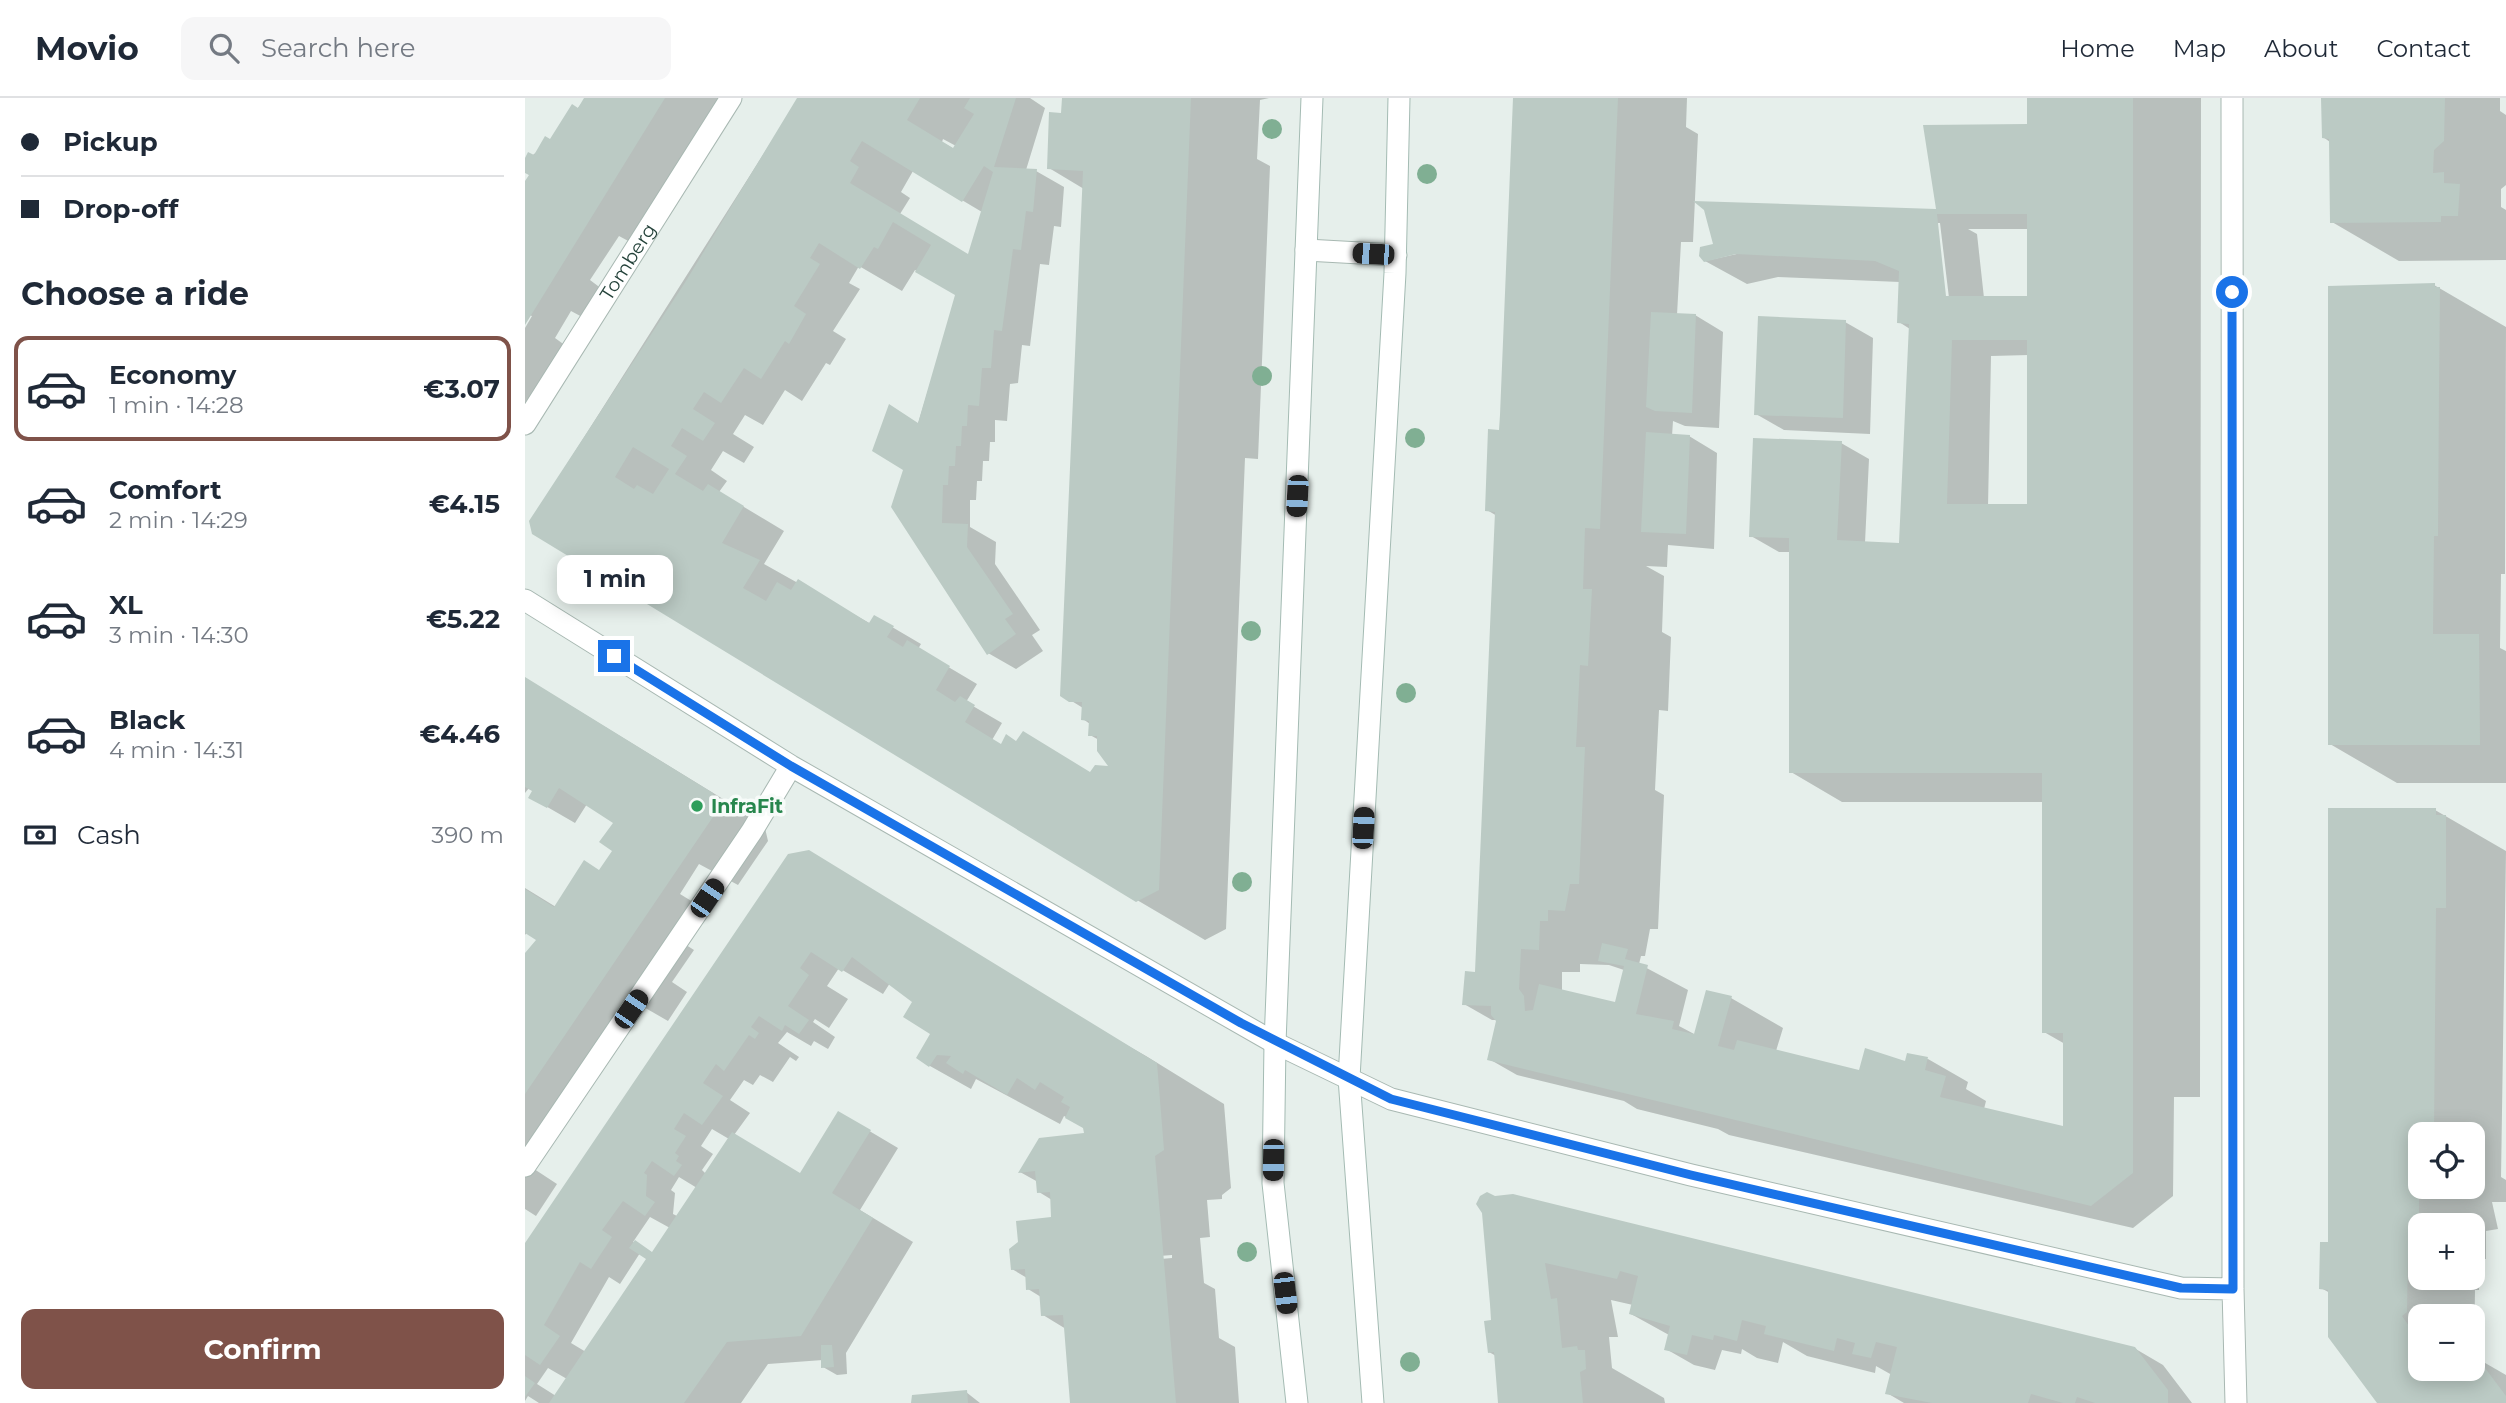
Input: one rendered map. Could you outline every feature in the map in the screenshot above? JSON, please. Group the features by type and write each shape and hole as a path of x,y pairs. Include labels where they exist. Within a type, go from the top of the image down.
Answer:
{"street":[{"name":"Tomberg","path":"525,424 731,98"},
{"path":"1297,1403 1273,1183 1275,1043 1312,98"},
{"path":"1373,1403 1349,1078 1395,255 1399,98"},
{"path":"2232,98 2233,1289 2236,1403"},
{"path":"1306,250 1395,255"},
{"path":"525,600 791,766 1275,1043 1391,1099 1691,1175 2181,1288 2233,1289"},
{"path":"525,1166 753,831 791,766"}],"building":[{"path":"584,98 665,98 525,325 525,181 529,175 525,173 525,158 528,152 534,155 545,136 550,139 572,104 578,108"},
{"path":"797,98 920,98 907,120 953,148 974,114 964,108 970,98 1016,98 994,167 1037,169 1033,212 1026,211 1021,250 1013,249 1002,331 994,330 991,368 982,368 979,406 968,405 967,426 962,426 961,446 956,446 955,466 949,466 948,485 943,485 942,523 968,524 967,547 1013,614 1005,619 1016,634 987,655 891,507 903,470 872,451 889,404 918,423 955,295 915,272 931,245 893,222 878,249 874,247 860,269 819,243 810,258 820,264 794,306 806,314 789,344 785,341 761,379 744,368 721,403 704,392 693,409 715,423 703,441 682,428 671,446 687,456 675,474 703,491 708,484 744,506 722,543 760,560 743,588 766,601 777,582 791,590 798,579 869,623 874,615 894,626 887,637 903,647 907,640 950,666 936,690 955,702 960,696 975,705 965,722 1001,744 1006,734 1016,741 1023,731 1090,772 1095,765 1108,766 1097,751 1097,736 1088,736 1089,721 1081,720 1082,702 1069,702 1060,696 1083,171 1047,169 1049,112 1061,113 1062,98 1191,98 1159,890 1136,902 532,534 529,521 686,281","holes":["862,141 962,202 984,166 993,172 968,254 850,183 859,167 850,161","633,447 669,469 653,494 637,485 634,489 615,477"]},
{"path":"1513,98 1618,98 1600,529 1585,528 1583,589 1592,589 1588,666 1580,665 1576,747 1585,747 1579,884 1570,884 1565,911 1548,910 1548,921 1540,921 1539,950 1521,949 1519,989 1524,996 1525,1011 1533,1010 1539,984 1615,1002 1624,966 1598,961 1602,943 1628,949 1625,959 1648,965 1636,1014 1674,1021 1672,1029 1694,1034 1706,990 1732,996 1718,1046 1734,1050 1737,1040 1859,1070 1865,1048 1905,1061 1907,1053 1928,1057 1925,1070 1946,1076 1940,1097 2063,1126 2063,1033 2042,1033 2042,773 1789,773 1789,538 1749,537 1753,438 1842,441 1837,540 1899,543 1909,324 1897,323 1899,271 1875,261 1736,254 1704,262 1699,256 1700,247 1713,244 1704,210 1693,201 1936,209 1923,125 2027,124 2027,98 2133,98 2133,1173 2091,1206 1487,1060 1496,1021 1491,1015 1491,1006 1462,1005 1465,971 1475,972 1495,512 1485,511 1488,429 1499,430","holes":["1937,214 2027,214 2027,296 1946,296","1952,340 2027,340 2027,504 1947,504"]},
{"path":"2321,98 2445,98 2444,141 2434,150 2433,173 2444,172 2444,183 2460,184 2458,216 2441,216 2441,222 2330,223 2329,139 2322,138"},
{"path":"2435,283 2435,287 2440,287 2438,536 2434,536 2433,634 2479,634 2480,745 2328,745 2328,286"},
{"path":"1651,312 1696,314 1692,413 1655,411 1646,407"},
{"path":"1758,316 1846,320 1843,418 1754,415"},
{"path":"1646,432 1690,435 1686,534 1641,532"},
{"path":"525,677 713,793 717,811 525,1094 525,953 536,940 525,933 525,889 554,907 584,860 599,870 612,851 599,842 613,823 559,788 547,808 528,798 532,791 525,787"},
{"path":"2328,808 2436,808 2436,815 2446,815 2446,908 2436,908 2434,1122 2408,1122 2408,1199 2419,1199 2419,1213 2408,1213 2407,1312 2402,1316 2408,1325 2408,1381 2485,1381 2485,1368 2506,1396 2506,1403 2377,1403 2328,1337 2328,1290 2319,1289 2320,1242 2328,1242"},
{"path":"809,850 1157,1063 1164,1150 1155,1156 1176,1403 1070,1403 1063,1315 1041,1316 1039,1289 1026,1290 1025,1269 1011,1270 1009,1249 1018,1242 1016,1221 1051,1217 1050,1192 1037,1193 1035,1171 1018,1173 1039,1138 1084,1133 1083,1128 1065,1118 1070,1107 1061,1102 1064,1097 1040,1082 1035,1090 1017,1078 1007,1095 965,1070 963,1074 946,1063 951,1056 937,1055 929,1067 916,1058 930,1034 903,1017 912,1002 852,957 842,972 811,952 800,968 809,975 788,1006 809,1020 799,1034 785,1025 782,1031 759,1016 751,1027 759,1033 755,1039 749,1035 724,1071 716,1064 703,1083 723,1096 702,1125 684,1113 674,1129 686,1136 675,1153 679,1156 676,1161 682,1165 674,1176 652,1161 644,1173 647,1175 646,1196 655,1202 645,1216 623,1201 602,1230 612,1237 591,1269 580,1262 544,1325 560,1336 540,1365 525,1355 525,1243 788,854"},
{"path":"838,1111 871,1130 832,1193 873,1218 801,1336 727,1342 684,1403 549,1403 646,1259 629,1248 635,1240 652,1252 732,1132 800,1173"},
{"path":"1487,1192 1495,1196 1513,1194 2135,1347 2168,1390 2168,1403 2095,1403 2077,1397 2075,1403 2063,1403 2031,1394 2028,1403 1932,1403 1885,1394 1897,1347 1876,1342 1871,1358 1852,1354 1855,1343 1837,1338 1834,1351 1764,1334 1766,1326 1742,1320 1737,1341 1714,1335 1713,1340 1692,1335 1687,1355 1664,1350 1670,1326 1629,1314 1638,1276 1620,1271 1617,1279 1545,1263 1551,1299 1557,1298 1562,1348 1577,1346 1578,1350 1585,1350 1586,1369 1580,1372 1583,1403 1498,1403 1494,1352 1488,1353 1484,1321 1491,1320 1482,1213 1476,1204 1480,1196"},
{"path":"821,1345 832,1345 834,1367 821,1368"},
{"path":"525,1376 535,1383 525,1397"},
{"path":"967,1390 968,1403 911,1403 912,1395"}],"place":[{"name":"InfraFit","path":"697,806"}],"route":[{"path":"614,656 791,766 1275,1043 1391,1099 1691,1175 2181,1288 2233,1289 2232,292"}]}
